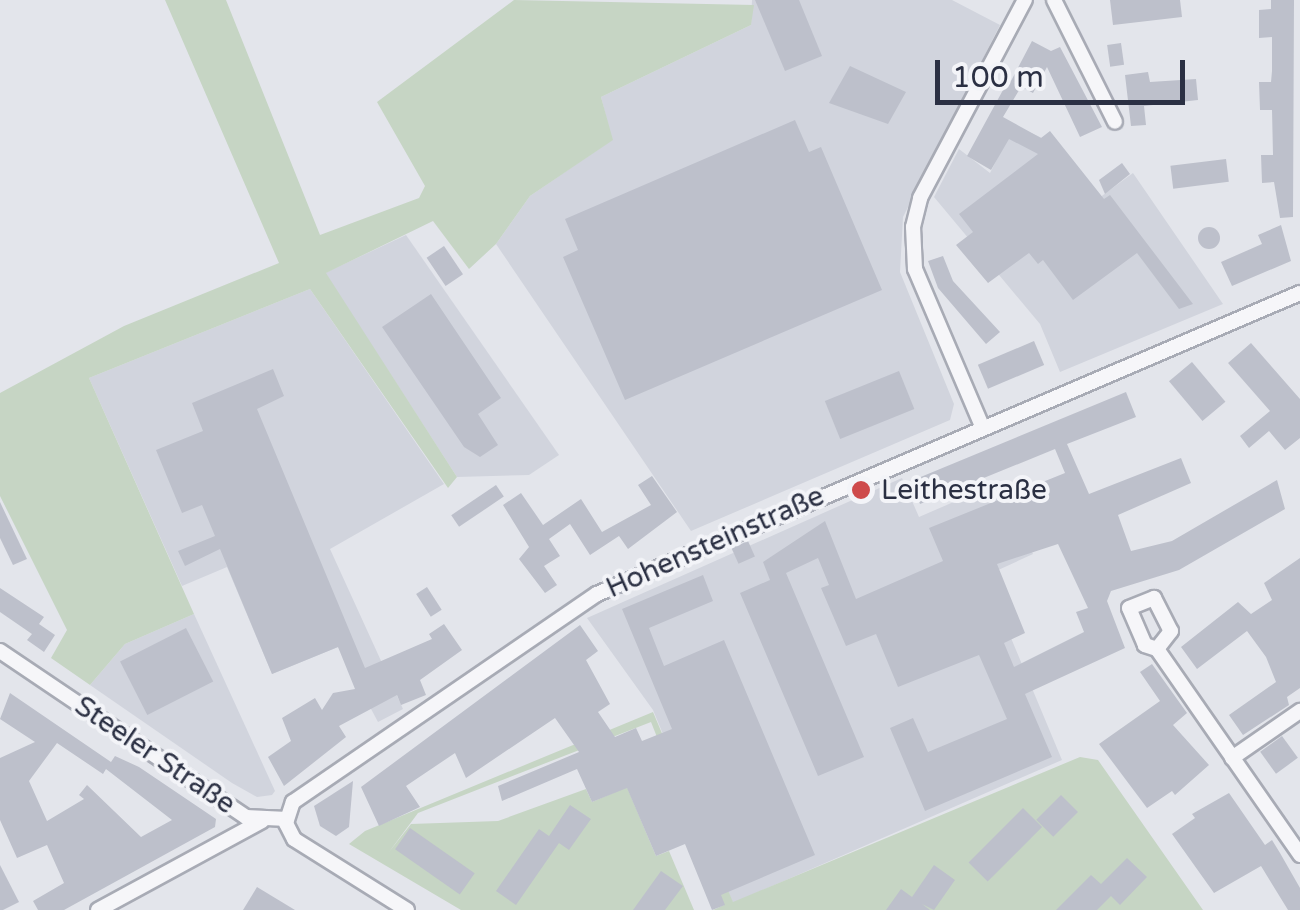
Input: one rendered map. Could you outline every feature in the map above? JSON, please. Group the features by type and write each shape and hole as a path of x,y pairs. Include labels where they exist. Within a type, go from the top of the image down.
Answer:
{"street":[{"path":"982,426 915,270 913,228 920,198 1025,0"},
{"path":"1054,0 1115,122"},
{"name":"Hohensteinstraße","path":"286,819 301,795 597,594 1300,293"},
{"path":"1157,650 1300,855"},
{"name":"Steeler Straße","path":"0,651 246,817 262,821 286,819"},
{"path":"1232,758 1300,711"},
{"path":"286,819 294,840 407,910"},
{"path":"98,910 262,821"}],"shaded area":[{"path":"752,0 952,0 1000,25 903,217 900,272 954,404 950,420 691,531 496,244 530,196 612,140 601,97 751,25"},
{"path":"1014,125 1042,138 1095,201 1133,173 1223,304 1060,372 1040,324 934,197 959,149 990,173"},
{"path":"406,235 559,455 529,475 457,477 325,273"},
{"path":"310,289 444,484 330,549 403,709 378,722 338,647 272,674 227,567 182,586 89,378"},
{"path":"902,478 919,517 1002,481 1033,554 985,576 1062,760 733,903 653,710 587,618"},
{"path":"194,614 275,791 272,795 257,797 232,783 90,685 125,644"}],"green space":[{"path":"165,0 226,0 320,235 419,198 425,186 377,102 514,0 754,5 751,25 601,97 613,140 530,196 496,244 469,269 433,221 326,273 457,477 448,488 310,289 89,378 194,614 125,644 90,685 51,658 67,630 0,496 0,393 124,326 279,263"},
{"path":"653,712 733,902 1080,757 1098,760 1203,910 713,910 724,905 651,722 418,813 389,852 411,824 498,821 586,789 592,802 627,787 656,856 669,851 694,910 461,910 349,844 365,831"}],"building":[{"path":"755,0 799,0 822,56 785,71"},
{"path":"1110,0 1180,0 1182,17 1113,25"},
{"path":"1271,0 1294,0 1293,217 1280,218 1274,182 1262,183 1261,155 1273,155 1272,110 1260,110 1259,82 1271,82 1272,37 1259,38 1259,10 1271,9"},
{"path":"1032,41 1051,51 1060,47 1102,127 1080,137 1047,67 1033,93 1011,81"},
{"path":"1121,43 1124,65 1110,67 1107,45"},
{"path":"850,66 906,92 888,124 829,103"},
{"path":"1148,72 1150,82 1196,79 1198,100 1144,106 1146,125 1131,126 1125,75"},
{"path":"1009,79 1021,87 1003,117 1041,138 1050,131 1104,199 1110,195 1193,304 1179,309 1137,253 1073,300 1043,260 1038,264 1029,253 988,283 956,245 973,232 959,214 1038,154 1009,139 991,170 967,156"},
{"path":"795,120 809,152 821,147 882,290 625,400 563,257 578,250 565,219"},
{"path":"1226,159 1229,182 1173,189 1170,166"},
{"path":"1122,163 1130,174 1105,194 1099,180"},
{"path":"1281,225 1291,261 1232,286 1221,262 1262,244 1258,235"},
{"path":"1209,227 1217,230 1217,246 1209,249 1201,246 1198,238 1201,230"},
{"path":"444,246 463,274 446,286 427,258"},
{"path":"943,256 953,281 1000,332 986,344 938,288 928,261"},
{"path":"431,294 501,398 478,414 498,445 480,457 464,447 382,327"},
{"path":"1034,341 1044,365 988,389 978,365"},
{"path":"1251,343 1300,399 1300,438 1285,450 1269,431 1249,448 1240,436 1270,411 1228,363"},
{"path":"1192,362 1225,402 1202,421 1169,381"},
{"path":"273,369 284,396 257,409 365,668 432,639 429,634 444,624 462,650 420,680 426,695 401,705 397,695 339,726 346,737 284,786 268,757 291,741 282,718 315,698 322,710 333,693 355,689 338,647 272,674 220,549 185,566 178,551 215,536 202,505 182,513 156,450 203,431 192,403"},
{"path":"899,371 914,409 840,439 825,401"},
{"path":"1126,392 1136,417 1067,444 1089,494 1181,458 1191,483 1118,515 1131,551 1172,541 1277,480 1285,509 1179,570 1111,591 1107,601 1125,648 1025,694 1052,757 925,811 890,728 913,718 928,752 1007,719 979,655 898,687 876,634 846,646 821,588 829,585 818,558 786,573 864,757 818,776 740,593 770,580 763,562 825,521 856,599 943,561 929,528 1065,473 1055,449 920,504 911,481","holes":["1058,544 1088,608 1076,612 1084,632 1014,667 1004,643 1025,633 997,564"]},
{"path":"652,476 677,512 628,549 619,536 590,555 570,524 549,539 560,556 544,566 557,585 545,593 519,559 529,547 503,505 521,493 543,525 581,499 602,532 651,505 638,485"},
{"path":"496,485 504,497 459,527 451,515"},
{"path":"0,502 27,559 13,565 0,538"},
{"path":"748,541 755,557 738,564 732,548"},
{"path":"1300,558 1300,688 1287,697 1289,705 1243,735 1229,715 1276,682 1266,657 1247,631 1197,669 1181,647 1238,602 1251,614 1272,600 1264,583"},
{"path":"703,575 713,601 649,628 664,666 724,640 815,855 721,895 725,905 712,910 685,844 656,856 627,788 592,802 577,769 502,801 498,786 579,752 555,718 466,778 455,753 406,786 420,807 379,826 361,787 580,625 598,651 586,660 610,704 598,712 615,737 636,728 642,741 672,729 622,609"},
{"path":"427,587 442,610 431,617 416,594"},
{"path":"0,588 44,617 39,624 55,635 44,652 27,640 32,634 0,612"},
{"path":"186,628 213,681 147,715 120,662"},
{"path":"1152,664 1187,713 1173,725 1209,765 1175,795 1172,791 1147,808 1099,744 1160,701 1140,672"},
{"path":"10,693 111,762 115,756 139,767 216,819 215,827 64,910 38,910 33,901 64,883 47,845 17,858 0,820 0,758 35,742 0,719","holes":["57,743 103,774 106,769 172,820 141,837 87,785 79,795 84,799 47,821 29,781"]},
{"path":"1282,736 1298,758 1276,774 1260,752"},
{"path":"353,781 349,827 336,836 320,826 314,806"},
{"path":"1229,793 1265,845 1272,840 1280,853 1300,888 1300,910 1288,910 1261,866 1214,893 1172,834 1195,818 1192,814"},
{"path":"1061,795 1078,812 1053,837 1036,820"},
{"path":"570,805 591,819 569,850 559,843 516,905 496,891 539,829 549,836"},
{"path":"1023,808 1042,827 988,882 969,862"},
{"path":"410,828 475,873 460,895 395,849"},
{"path":"1127,858 1147,877 1120,905 1111,896 1097,910 1056,910 1091,875 1101,884"},
{"path":"0,865 19,902 3,910 0,910"},
{"path":"934,865 955,880 934,910 922,904 930,910 886,910 901,889 912,897"},
{"path":"661,871 683,886 665,910 633,910"},
{"path":"257,887 295,910 243,910"}],"place":[{"name":"Leithestraße","path":"861,490"}]}
